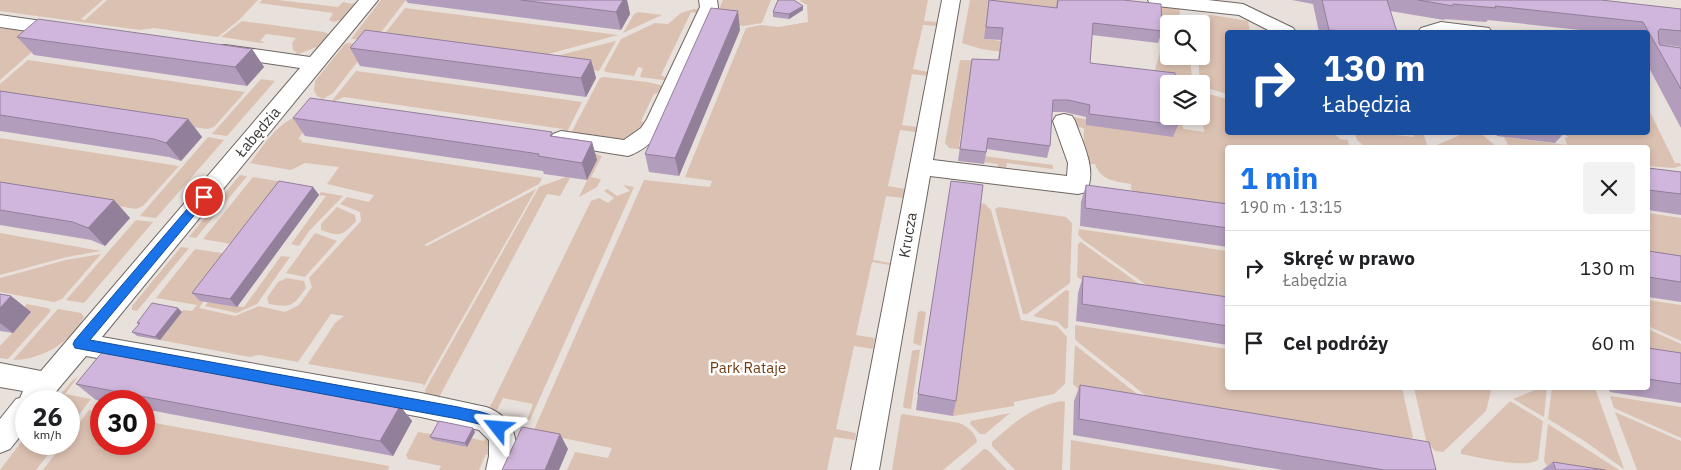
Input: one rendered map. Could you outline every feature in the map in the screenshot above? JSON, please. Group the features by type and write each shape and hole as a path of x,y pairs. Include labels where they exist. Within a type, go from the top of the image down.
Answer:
{"street":[{"name":"Łabędzia","path":"42,390 369,0"},
{"path":"545,137 628,148 649,134 657,121 709,7 708,0"},
{"name":"Krucza","path":"865,470 951,0"},
{"path":"1157,0 1243,10 1282,30"},
{"path":"0,21 85,33"},
{"path":"1434,30 1441,28 1462,30"},
{"path":"208,49 315,64"},
{"path":"285,100 307,103"},
{"path":"921,166 1078,186 1079,162 1064,120"},
{"path":"80,344 421,405 486,420 498,428 503,439 504,456 500,470"},
{"path":"0,375 32,390"},
{"path":"0,440 15,422"}],"green space":[{"path":"0,0 103,0 81,19 85,20 107,0 258,0 239,20 218,37 154,28 140,30 0,11"},
{"path":"262,0 338,7 343,2 352,4 356,2 343,19 334,22 329,20 333,13 259,3"},
{"path":"381,0 406,0 375,40 351,39"},
{"path":"723,0 771,0 762,23 743,26 713,23"},
{"name":"Park Rataje","path":"801,0 928,0 924,21 938,22 937,26 923,25 913,69 928,72 927,76 912,74 902,125 917,127 916,132 900,130 888,186 905,189 903,198 886,196 873,260 890,263 890,265 872,262 856,335 875,338 873,349 854,346 836,429 856,433 855,440 834,437 827,470 567,470 575,452 608,458 612,448 533,432 644,180 710,187 712,181 685,177 746,28 761,25 778,27 808,22 807,5"},
{"path":"970,0 1125,0 1172,5 1179,8 1180,14 1160,15 1160,28 1055,20 985,39 1053,47 1007,52 986,50 962,43"},
{"path":"405,8 618,35 523,61 379,41"},
{"path":"694,9 704,9 702,14 691,12 661,75 671,81 640,77 643,68 638,67 634,76 606,72 604,70 621,39 655,23 668,24 681,13"},
{"path":"638,12 662,15 623,33 634,14"},
{"path":"1210,15 1248,21 1250,30 1225,30 1225,93 1210,89 1210,75 1199,75 1199,65 1210,65"},
{"path":"242,21 329,34 317,47 298,54 293,50 292,43 296,38 266,34 260,41 265,42 261,43 221,37"},
{"path":"0,28 51,35 0,80"},
{"path":"616,41 599,71 532,62"},
{"path":"345,44 367,45 369,47 333,93 323,99 317,96 314,91 315,81"},
{"path":"1160,53 1160,65 1191,65 1192,75 1161,75 1154,73"},
{"path":"28,60 245,92 214,127 207,129 0,98 0,84"},
{"path":"960,60 985,61 971,71 959,146 974,151 949,148 945,143"},
{"path":"356,71 582,102 567,132 558,135 563,129 344,97 330,103"},
{"path":"600,78 647,82 669,87 667,90 654,94 641,121 651,126 624,142 571,133"},
{"path":"261,79 275,81 227,136 212,134"},
{"path":"1210,94 1225,98 1225,135 1336,135 1340,139 1348,140 1349,145 1225,145 1225,211 1143,199 1131,189 1131,184 1114,181 1105,177 1095,164 1083,164 1084,128 1077,127 1073,123 1073,117 1086,119 1086,125 1160,118 1160,125 1182,125 1183,129 1204,132 1203,125 1210,125"},
{"path":"1650,112 1675,163 1680,163 1681,166 1673,168 1650,166 1650,145 1567,145 1565,138 1568,137 1566,135 1650,135"},
{"path":"303,114 317,114 298,139 302,140 301,142 542,178 539,184 424,245 427,246 536,189 424,386 423,384 308,364 335,323 344,316 331,314 298,362 259,355 250,357 160,340 183,310 192,311 197,305 156,298 195,249 235,255 199,308 235,316 259,306 285,312 299,305 312,287 309,278 361,221 360,212 340,204 347,197 369,202 374,195 327,184 339,167 305,163 291,170 250,163 279,128 294,117"},
{"path":"1356,135 1414,137 1414,135 1424,135 1427,145 1363,145 1357,140"},
{"path":"1460,135 1483,135 1495,145 1437,145"},
{"path":"208,137 224,140 156,218 140,216"},
{"path":"1504,137 1567,145 1508,145"},
{"path":"0,138 179,166 143,206 136,209 0,186"},
{"path":"590,152 602,156 591,177 601,179 597,187 579,197 597,160"},
{"path":"960,153 1053,165 1053,169 1007,163 1005,173 997,172 998,164 959,159"},
{"path":"240,175 247,176 196,238 189,237"},
{"path":"253,177 290,183 242,246 203,239"},
{"path":"566,177 570,178 560,196 547,194 436,403 427,401 425,390 539,187"},
{"path":"623,185 634,187 530,420 527,420 533,404 503,398 495,414 479,406 489,407 492,403 591,201 599,198 608,203 614,198 604,191 607,189 617,196 630,191"},
{"path":"321,192 343,196 310,230 299,246 291,244 326,196 319,195"},
{"path":"980,203 985,204 991,210 1021,320 1057,326 1067,337 1065,384 1054,394 1014,402 1014,406 953,416"},
{"path":"337,207 355,215 356,221 340,234 321,230 321,224"},
{"path":"999,207 1066,217 1072,223 1070,283 1027,314 1023,314 995,209"},
{"path":"1650,213 1681,218 1681,267 1650,262"},
{"path":"136,220 153,222 84,303 66,300"},
{"path":"1079,229 1225,251 1225,305 1162,296 1078,235"},
{"path":"0,233 101,251 67,257 0,275"},
{"path":"315,233 337,241 305,277 286,273"},
{"path":"1081,242 1149,291 1089,284 1077,277 1078,244"},
{"path":"181,247 189,248 137,311 132,310 132,306"},
{"path":"101,254 62,299 54,302 0,292 0,278 66,260"},
{"path":"281,256 290,257 257,304 237,313 205,306 208,302 244,307"},
{"path":"287,278 304,281 306,288 298,299 291,304 283,306 269,304 267,298 278,282"},
{"path":"1066,290 1069,291 1068,328 1065,329 1058,322 1033,316"},
{"path":"1650,300 1681,305 1681,341 1650,327"},
{"path":"27,304 50,309 50,312 8,359 0,358 0,346 31,313 21,311"},
{"path":"58,309 81,313 84,317 79,326 64,342 34,357 13,360"},
{"path":"918,312 926,312 921,346 913,343"},
{"path":"1075,325 1225,349 1225,390 1402,390 1413,437 1407,444 1154,402 1075,339"},
{"path":"1650,330 1681,344 1681,362 1650,357"},
{"path":"1075,345 1141,397 1142,400 1078,389 1073,384"},
{"path":"920,350 911,409 904,408 903,406 912,351"},
{"path":"78,377 68,390 64,390"},
{"path":"1414,390 1491,391 1486,411 1443,452 1435,451 1426,440"},
{"path":"1535,390 1547,390 1544,417 1513,399"},
{"path":"1552,390 1596,390 1624,469 1583,440 1548,419"},
{"path":"1610,396 1681,407 1681,438 1614,408"},
{"path":"80,397 90,400 80,414"},
{"path":"1061,401 1065,402 1062,470 1015,470 992,446 992,442 1016,422 1032,412"},
{"path":"1510,401 1543,421 1538,460 1512,463 1461,454 1461,450"},
{"path":"90,410 90,455 155,455 155,423 389,466 388,470 43,470 55,455 80,455 80,422"},
{"path":"1615,412 1681,441 1681,470 1637,470"},
{"path":"1010,413 985,434 980,434 970,424 971,421"},
{"path":"901,415 959,423 971,430 977,442 943,470 892,470"},
{"path":"1548,424 1619,470 1574,470 1547,466 1544,461"},
{"path":"418,432 436,435 433,440 467,447 472,438 484,441 487,437 495,439 496,462 486,454 479,470 439,470 441,466 408,459 406,455"},
{"path":"1071,440 1248,470 1070,470"},
{"path":"984,449 988,450 1007,470 960,470"},
{"path":"15,450 15,455 48,455 36,470 0,470"}],"building":[{"path":"521,0 623,0 616,12"},
{"path":"778,0 794,0 803,6 789,14 773,12"},
{"path":"989,0 1057,8 1058,0 1123,0 1161,4 1160,31 1093,23 1090,63 1175,73 1175,75 1160,75 1160,123 1089,114 1090,105 1068,100 1053,100 1050,146 988,138 986,152 960,149 972,59 999,60 1003,28 986,27"},
{"path":"1322,0 1387,0 1396,30 1329,30"},
{"path":"1418,0 1601,0 1681,9 1681,31 1660,29 1658,31 1660,45 1681,48 1681,89 1650,34 1650,30 1648,30 1643,22 1495,6 1496,8 1453,4 1453,6"},
{"path":"711,8 738,11 675,158 645,154"},
{"path":"38,19 252,49 235,67 17,37"},
{"path":"365,30 591,60 581,78 350,48"},
{"path":"0,91 188,119 166,143 154,139 0,115"},
{"path":"310,98 552,132 550,136 592,142 582,163 538,156 539,154 293,118"},
{"path":"1650,168 1681,172 1681,194 1650,190"},
{"path":"279,181 313,187 230,299 192,293"},
{"path":"951,181 983,185 956,401 918,394"},
{"path":"0,182 114,200 88,228 73,222 0,210"},
{"path":"1086,185 1225,204 1225,228 1085,208"},
{"path":"1650,251 1681,256 1681,282 1650,277"},
{"path":"1083,276 1225,297 1225,326 1082,304"},
{"path":"0,294 11,296 0,308"},
{"path":"152,303 178,308 155,337 132,332 140,323 137,323"},
{"path":"1650,348 1681,353 1681,384 1650,379"},
{"path":"103,351 400,406 380,441 155,399 155,390 108,390 76,384"},
{"path":"1080,385 1429,442 1436,470 1384,470 1079,419"},
{"path":"439,421 473,428 465,443 430,437"},
{"path":"522,427 560,434 545,470 502,470"},
{"path":"1553,462 1605,470 1556,470"}],"route":[{"path":"204,197 80,344 421,405 486,420 498,428"}]}
